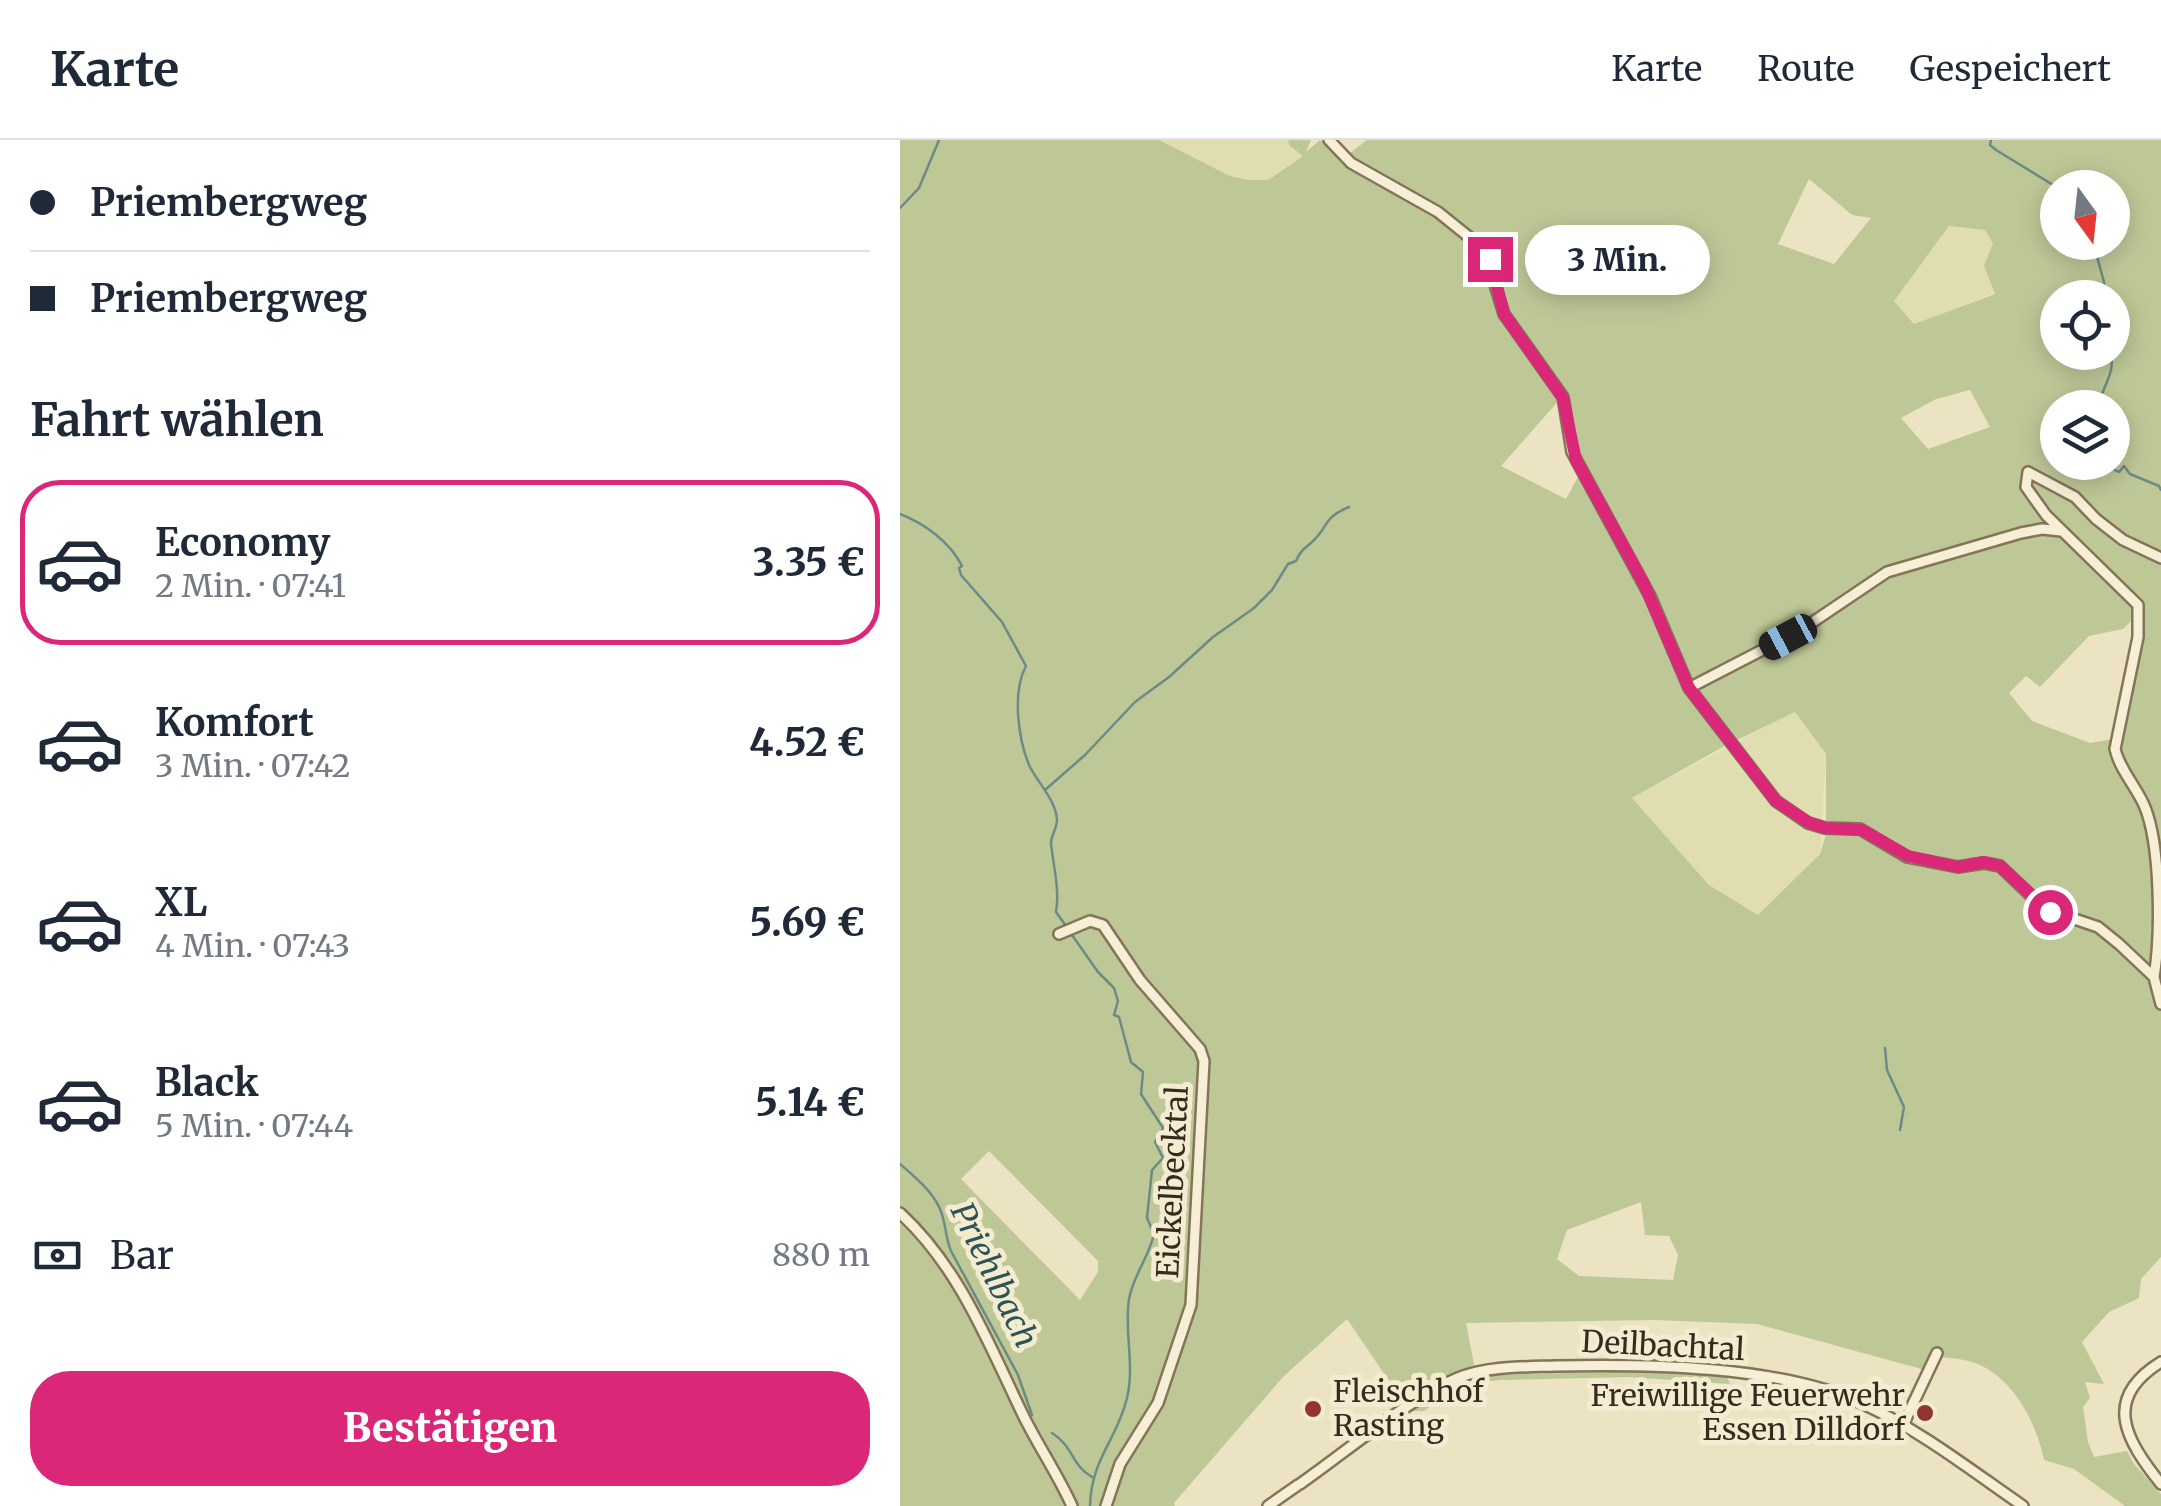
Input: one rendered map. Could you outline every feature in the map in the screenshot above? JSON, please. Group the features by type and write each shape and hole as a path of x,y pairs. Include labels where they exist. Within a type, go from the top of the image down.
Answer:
{"street":[{"path":"1329,140 1350,163 1438,212 1484,248 1504,314 1563,398 1576,460 1643,582 1689,688 1776,801 1800,818 1825,828 1860,829 1908,856 1942,865 1961,867 1984,862 2000,866 2045,909 2104,930 2154,977"},
{"path":"2161,558 2123,540 2074,497 2028,472 2026,482 2032,497 2096,567 2133,598 2139,610 2138,636 2116,748 2120,763 2144,804 2152,838 2157,889 2154,977 2161,1004"},
{"path":"1689,688 1801,630 1887,572 2021,533 2042,529 2064,532"},
{"name":"Eickelbecktal","path":"1059,934 1090,921 1102,925 1140,980 1200,1048 1204,1061 1191,1305 1158,1403 1116,1474 1106,1506"},
{"path":"900,1213 936,1251 986,1333 1072,1506"},
{"path":"1902,1427 1937,1353"},
{"path":"2161,1362 2134,1384 2124,1414 2136,1450 2161,1484"},
{"name":"Deilbachtal","path":"1268,1506 1434,1390 1470,1374 1502,1369 1654,1367 1756,1376 1863,1404 2023,1506"}],"shaded area":[{"path":"1159,140 1288,140 1304,155 1268,180 1247,180 1230,176"},
{"path":"1949,226 1985,230 1993,243 1984,267 1994,293 1914,324 1894,301"},
{"path":"1795,711 1826,754 1820,854 1758,915 1709,885 1632,798"}],"green space":[{"path":"900,140 1159,140 1230,176 1268,180 1303,156 1288,140 1311,140 1306,152 1320,140 1341,160 1367,140 2161,140 2161,1257 2141,1279 2139,1298 2109,1312 2082,1342 2104,1384 2085,1382 2090,1398 2083,1407 2094,1457 2127,1451 2161,1494 2161,1506 2125,1506 2074,1469 2044,1460 2028,1415 2010,1388 1986,1368 1967,1361 1932,1356 1925,1370 1757,1324 1654,1320 1466,1323 1475,1370 1431,1386 1406,1406 1347,1319 1283,1377 1175,1506 900,1506","holes":["1809,179 1852,215 1871,218 1834,264 1778,244","1462,226 1482,240 1512,328 1552,384 1508,329 1485,256","1949,226 1985,230 1993,243 1984,266 1995,294 1914,324 1894,301","1970,390 1990,427 1928,449 1901,418 1936,399","1561,398 1573,452 1621,540 1578,477 1566,499 1501,466","1622,543 1664,620 1689,684 1733,742 1795,712 1826,754 1826,834 1820,854 1758,915 1709,885 1632,798 1728,744 1682,678","2140,612 2114,739 2090,743 2032,721 2009,693 2026,676 2040,687 2089,636 2123,629","989,1151 1098,1261 1098,1272 1080,1300 961,1179","1641,1202 1645,1235 1669,1236 1678,1255 1673,1280 1579,1276 1557,1259 1567,1230"]},
{"path":"1653,1371 1727,1377 1730,1384 1628,1377 1501,1380 1463,1384 1424,1411 1409,1411 1460,1381 1482,1375"}],"waterway":[{"path":"900,208 919,188 939,140"},
{"path":"1991,140 1990,145 1996,150 2040,177"},
{"path":"2098,260 2103,280"},
{"path":"2103,390 2110,370"},
{"path":"2130,474 2161,490"},
{"path":"1045,790 1135,702 1254,608 1330,519 1349,507"},
{"path":"900,514 951,549 962,566 961,575 1002,622 1026,666 1019,689 1020,729 1029,765 1056,813 1051,843 1056,912 1066,926"},
{"path":"1072,935 1114,988 1118,1001 1114,1015 1119,1017 1131,1062 1143,1072 1141,1094 1163,1128 1155,1142 1163,1158 1152,1170 1147,1218 1154,1234 1129,1299 1127,1398 1095,1475 1090,1506"},
{"path":"1885,1048 1887,1070 1904,1107 1900,1130"},
{"name":"Priehlbach","path":"900,1164 937,1203 951,1251 1018,1375 1032,1415"},
{"name":"Priehlbach","path":"1052,1433 1092,1477"}],"place":[{"name":"Fleischhof Rasting","path":"1313,1409"},
{"name":"Freiwillige Feuerwehr Essen Dilldorf","path":"1925,1413"}],"route":[{"path":"1490,259 1499,303 1509,326 1563,398 1572,452 1643,582 1689,688 1776,801 1808,822 1825,828 1862,830 1908,856 1958,867 1984,862 2000,866 2050,912"}]}
